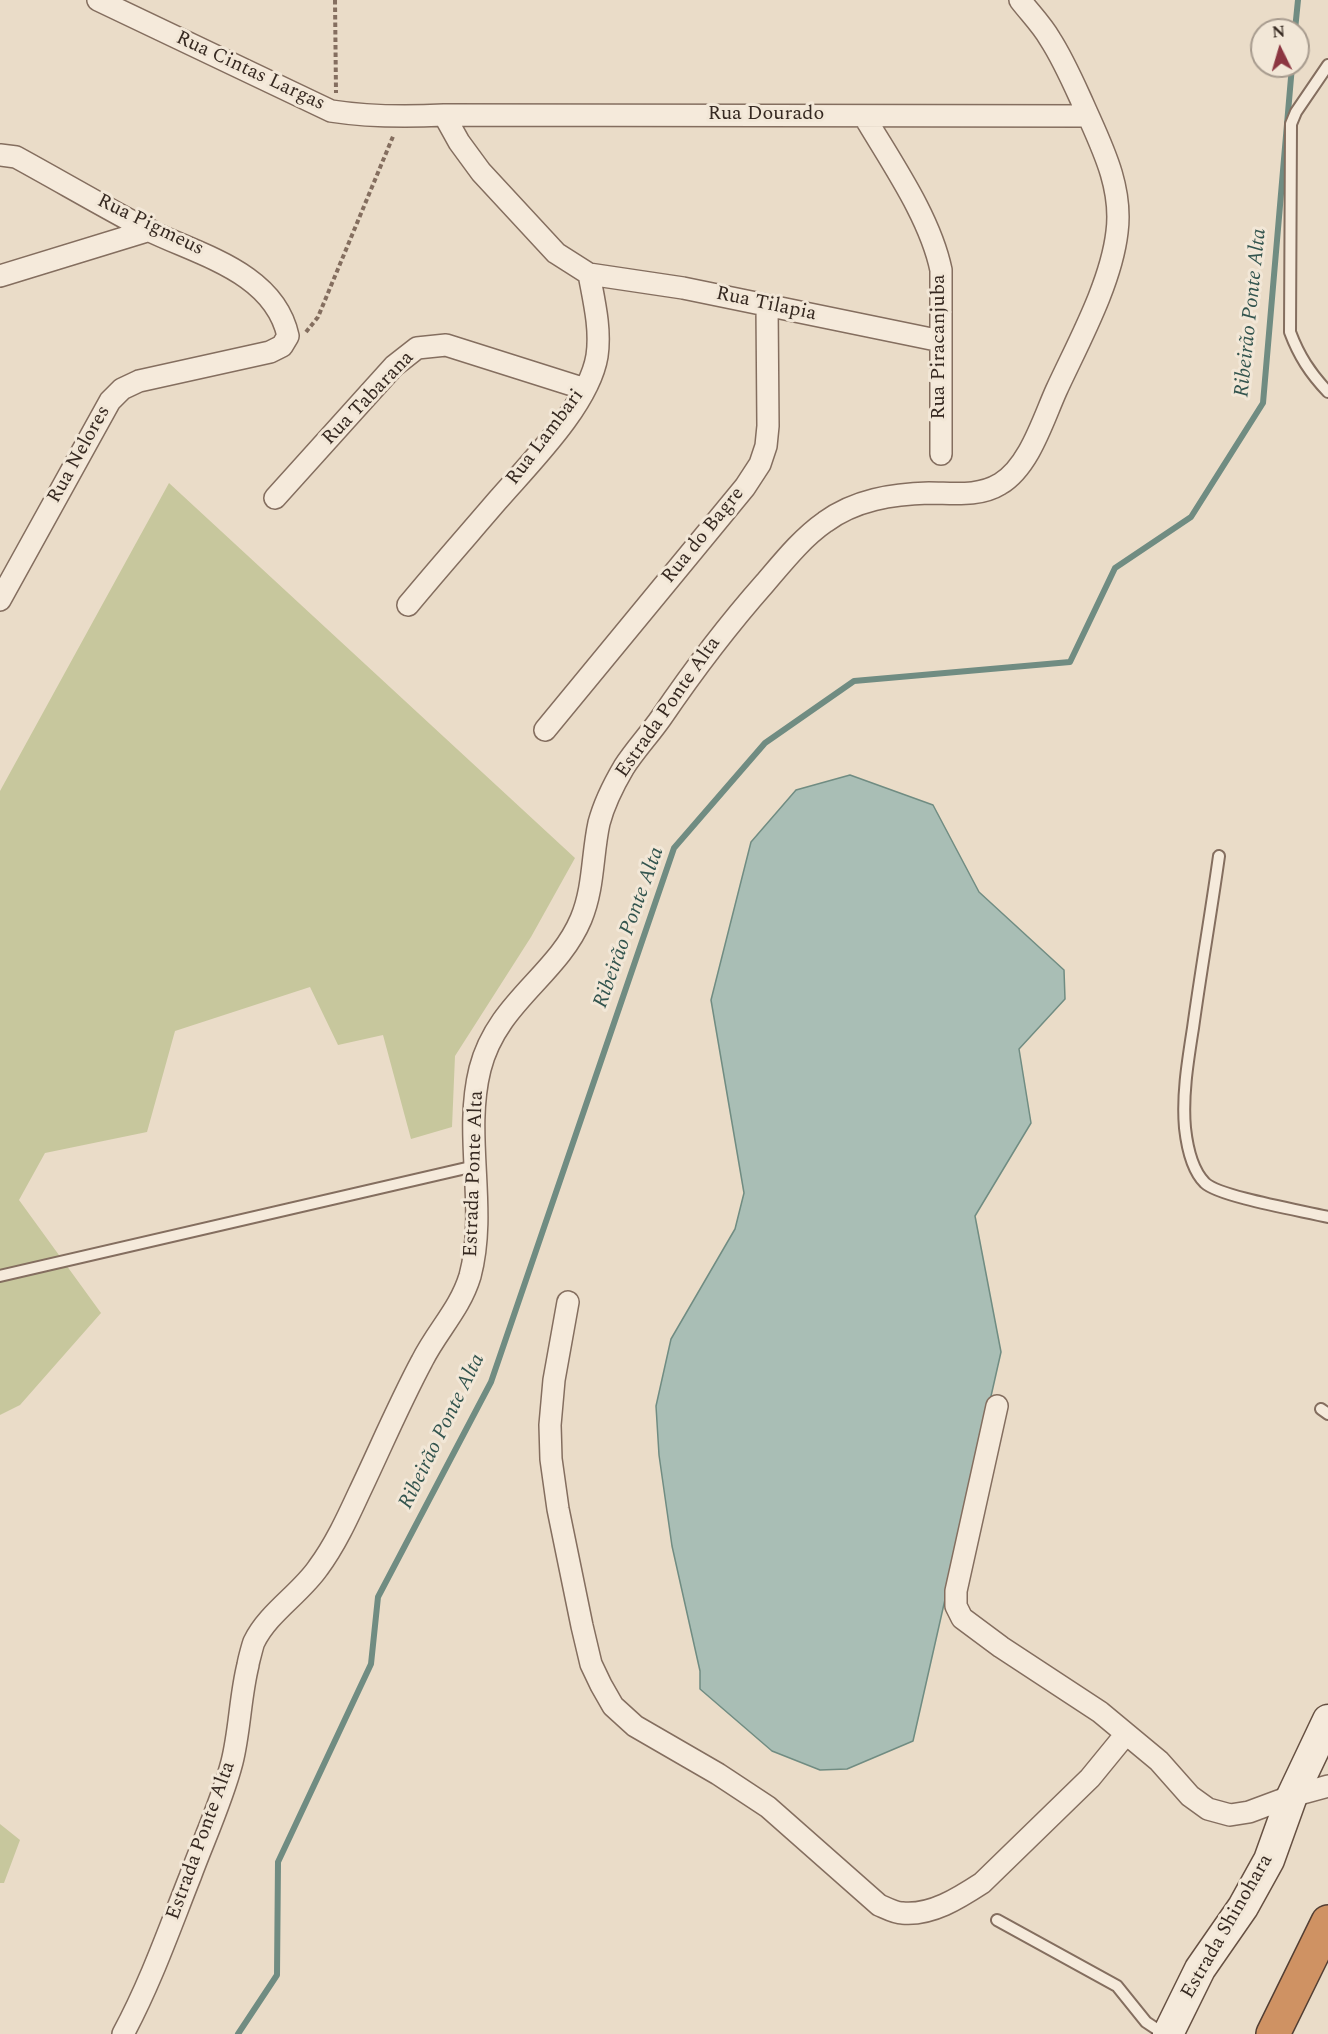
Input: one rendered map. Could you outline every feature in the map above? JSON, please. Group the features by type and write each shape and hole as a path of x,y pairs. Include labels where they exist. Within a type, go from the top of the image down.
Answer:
{"highway":[{"path":"1273,2034 1328,1922"}],"street":[{"name":"Rua Cintas Largas","path":"98,0 332,111 361,116 400,118 444,115"},
{"name":"Estrada Ponte Alta","path":"123,2034 159,1955 223,1792 233,1758 244,1680 254,1641 292,1595 315,1573 331,1547 424,1355 460,1304 471,1271 478,1195 475,1101 480,1069 489,1042 508,1011 569,942 581,919 590,890 600,818 625,765 657,724 696,666 736,616 796,547 819,525 843,510 876,498 919,493 972,493 993,489 1009,478 1024,460 1083,333 1108,272 1118,233 1119,204 1113,174 1068,72 1048,34 1020,0"},
{"name":"Rua Dourado","path":"444,115 1088,116"},
{"path":"444,115 459,142 489,181 556,253 589,274"},
{"name":"Rua Piracanjuba","path":"864,116 934,241 941,270 941,454"},
{"name":"Rua Pigmeus","path":"0,155 16,157 150,230 209,255 259,287 276,305 286,328"},
{"path":"0,276 150,230"},
{"name":"Rua Tilapia","path":"589,274 644,281 941,341"},
{"name":"Rua Lambari","path":"408,605 539,453 567,418 585,389 597,357 597,337 589,274"},
{"name":"Rua do Bagre","path":"545,730 745,487 760,464 766,447 768,426 767,306"},
{"name":"Rua Nelores","path":"0,600 110,401 122,389 139,381 270,352 282,346 286,328"},
{"name":"Rua Tabarana","path":"275,498 394,366 417,348 446,345 585,389"},
{"path":"568,1302 555,1380 550,1425 550,1460 558,1509 591,1664 613,1706 635,1726 718,1774 768,1808 879,1905 900,1913 921,1912 939,1907 962,1896 982,1882 1090,1778 1126,1734"},
{"path":"997,1406 956,1591 956,1606 962,1618 1001,1647 1100,1712 1159,1761 1190,1796 1208,1809 1230,1815 1249,1812 1328,1786"},
{"name":"Estrada Shinohara","path":"1166,2034 1200,1969 1243,1907 1269,1860 1292,1796 1328,1720"}],"lane":[{"path":"1328,65 1296,112 1291,124 1290,332 1300,357 1312,375 1328,392"},
{"path":"1219,856 1188,1064 1185,1126 1189,1149 1197,1173 1206,1185 1225,1193 1328,1217"},
{"path":"0,1276 476,1166"},
{"path":"997,1920 1117,1986 1146,2022 1166,2034"}],"path":[{"path":"332,111 336,93 335,0"},
{"path":"286,328 300,335 307,331 318,317 400,118"}],"green space":[{"path":"169,483 575,858 531,937 455,1056 452,1127 411,1139 383,1035 338,1045 310,987 175,1031 147,1132 45,1153 19,1200 101,1313 20,1405 0,1415 0,791"},
{"path":"0,1824 20,1840 4,1883 0,1883"}],"shaded area":[{"path":"850,775 933,805 979,892 1064,970 1065,999 1019,1049 1031,1123 975,1216 1001,1352 913,1741 847,1769 820,1770 772,1751 700,1689 700,1671 672,1546 659,1455 656,1406 671,1339 735,1229 744,1193 711,1000 751,842 796,790"}],"waterway":[{"name":"Ribeirão Ponte Alta","path":"1296,18 1298,0"},
{"name":"Ribeirão Ponte Alta","path":"238,2034 277,1975 278,1862 371,1664 378,1597 491,1382 674,848 765,743 854,681 1070,662 1115,568 1191,517 1263,403 1291,78"}]}
